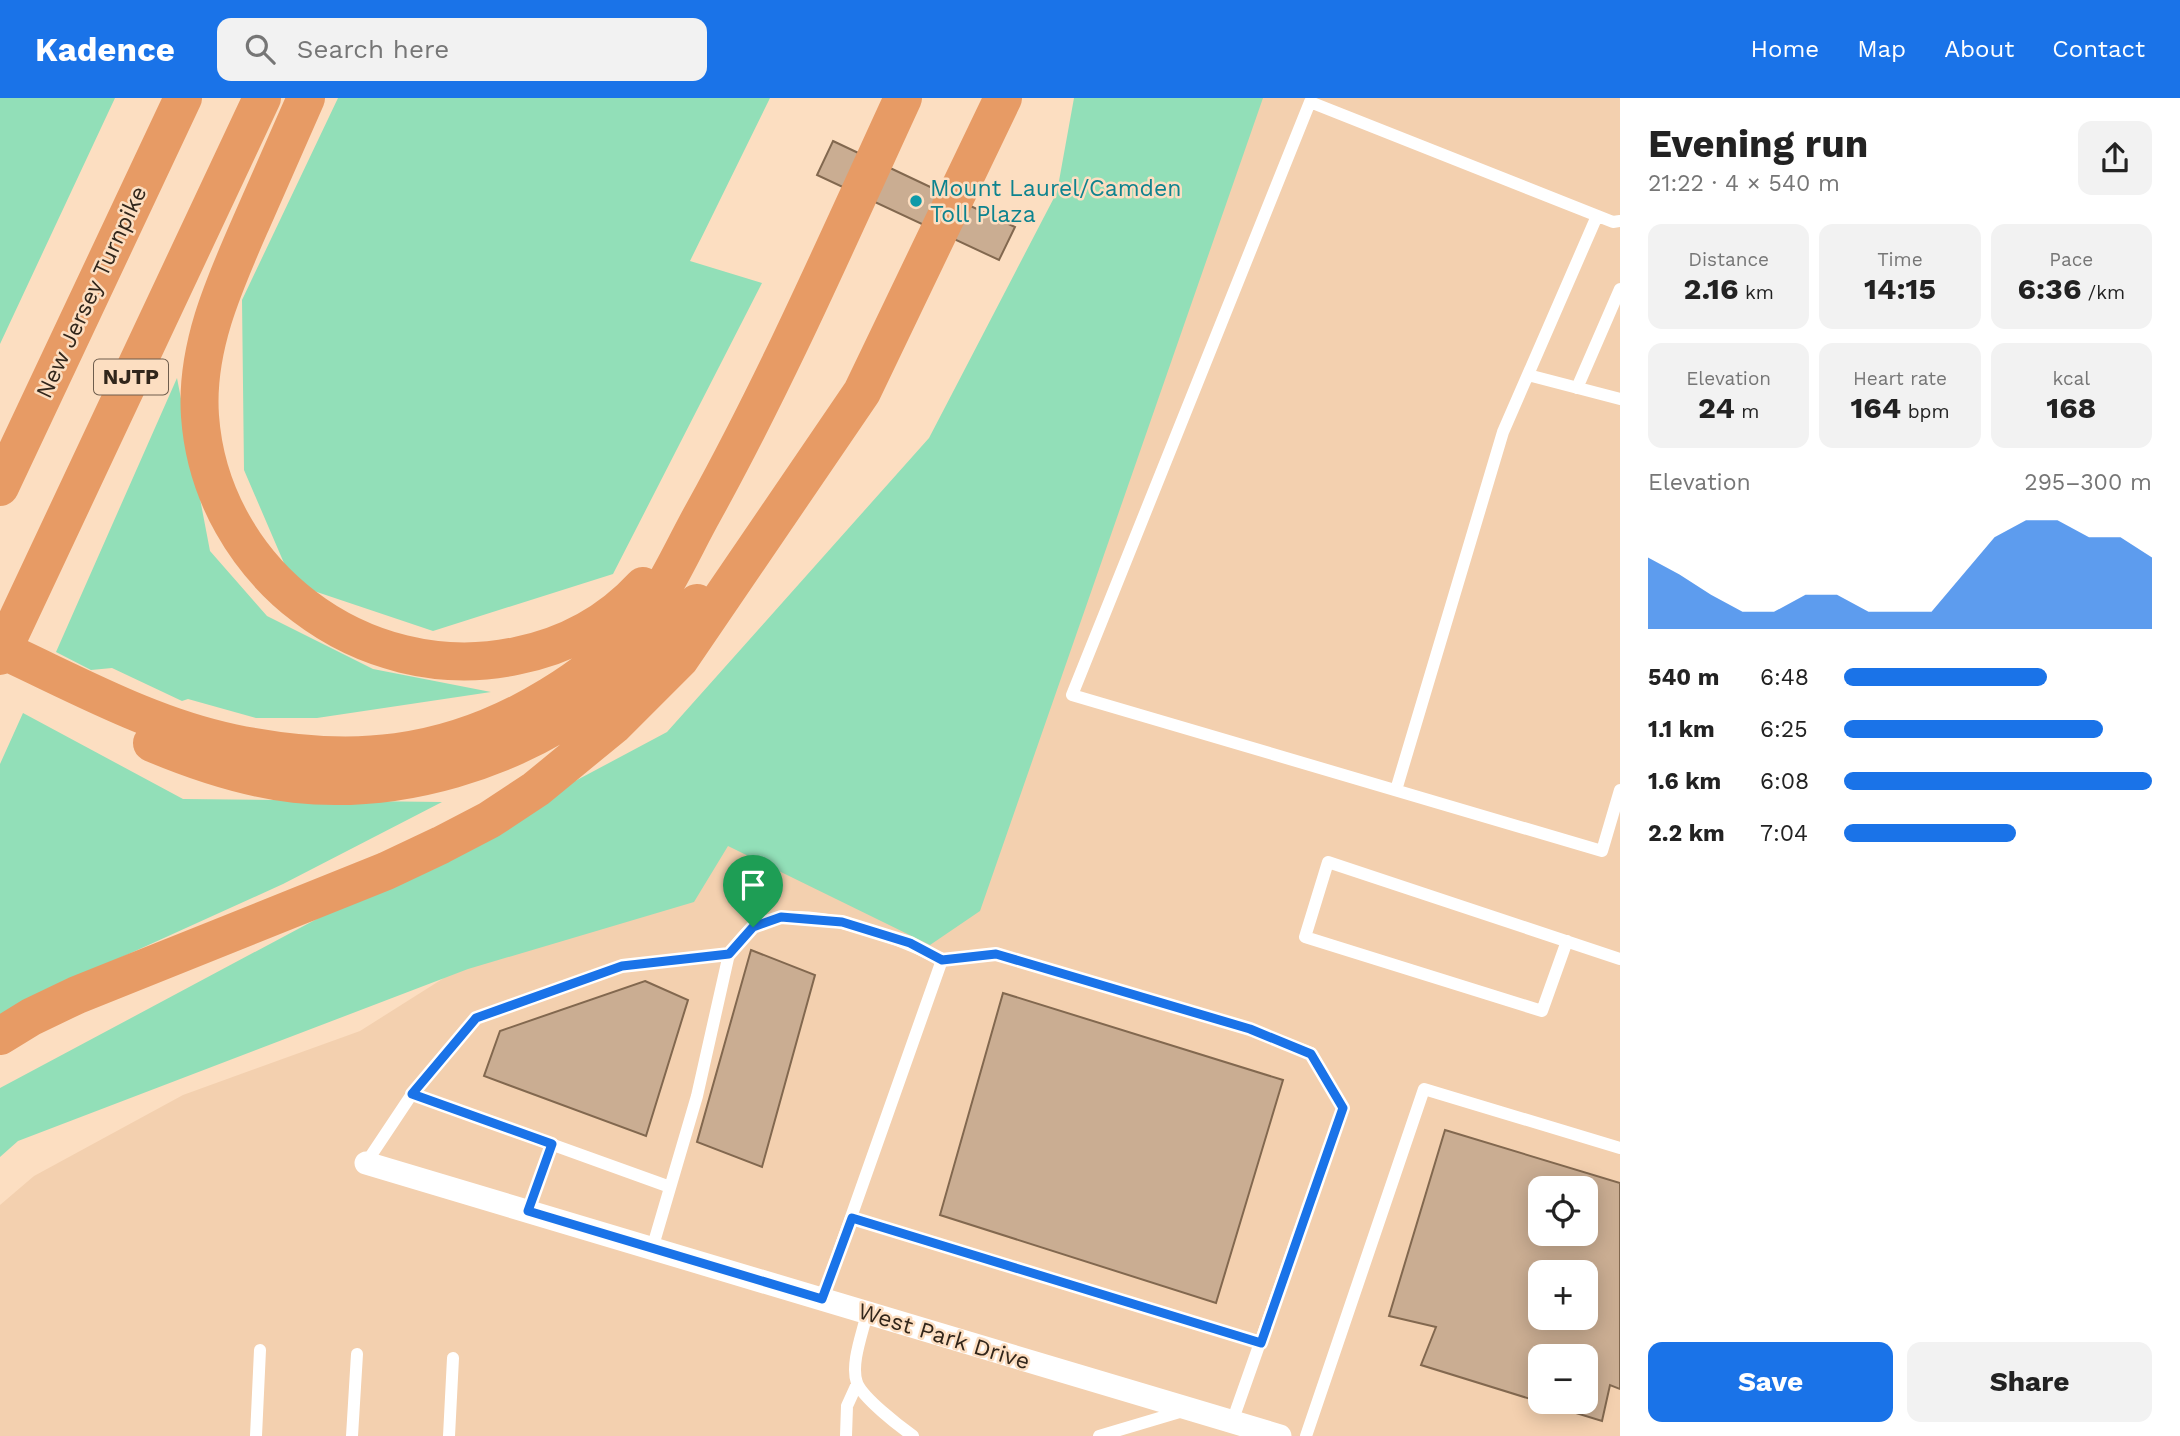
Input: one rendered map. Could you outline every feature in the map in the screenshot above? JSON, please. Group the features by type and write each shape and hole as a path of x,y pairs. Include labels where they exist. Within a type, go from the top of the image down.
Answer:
{"highway":[{"name":"New Jersey Turnpike","path":"0,487 183,98"},
{"name":"NJTP","path":"0,656 262,98"},
{"path":"306,98 221,295 204,353 201,383 203,441 209,471 219,498 248,549 288,595 342,631 397,653 453,661 479,662 507,658 563,643 591,629 617,611 641,588 699,520"},
{"path":"0,674 230,742 310,756 387,754 428,747 501,723 568,684 630,633 656,601 762,402 903,98"},
{"path":"0,1036 76,995 386,871 442,845 489,820 536,789 614,725 680,659 862,391 1003,98"},
{"path":"0,455 31,420"},
{"path":"0,649 58,689 171,751 213,766 295,784 342,785 428,776 474,763 514,746 596,699 629,671 763,538"}],"street":[{"name":"West Park Drive","path":"366,1163 1271,1435"}],"lane":[{"path":"1620,221 1613,222 1597,216 1310,102 1072,695 1602,851 1620,790"},
{"path":"1396,790 1503,432 1597,216"},
{"path":"1577,388 1620,289"},
{"path":"1528,375 1620,399"},
{"path":"1567,941 1542,1011 1305,937 1328,862 1567,941 1620,959"},
{"path":"652,1249 697,1096 729,954 753,927 781,917 842,922 910,943 942,960 996,954 1250,1029 1311,1054 1343,1108 1232,1422"},
{"path":"366,1163 412,1094 476,1018 622,966 729,954"},
{"path":"822,1299 942,960"},
{"path":"1306,1436 1424,1089 1620,1148"},
{"path":"412,1094 670,1187"},
{"path":"528,1211 552,1144"},
{"path":"852,1218 1261,1343"},
{"path":"846,1436 848,1406 857,1384 856,1359 867,1313"},
{"path":"256,1436 260,1350"},
{"path":"352,1436 357,1354"},
{"path":"449,1436 453,1358"},
{"path":"857,1384 886,1416 913,1436"},
{"path":"1100,1436 1190,1409"}],"shaded area":[{"path":"1128,98 1620,98 1620,1436 0,1436 0,1205 34,1176 183,1095 360,1031 681,828 871,647"}],"green space":[{"path":"0,98 115,98 0,344"},
{"path":"338,98 770,98 690,261 762,283 613,574 433,631 293,584 244,470 242,300"},
{"path":"1074,98 1263,98 980,911 930,945 728,846 694,902 468,969 18,1141 0,1157 0,1088 667,732 929,438 1057,192"},
{"path":"177,378 210,551 267,616 373,669 491,692 317,718 256,718 188,699 182,701 112,668 91,670 56,652"},
{"path":"23,713 183,799 442,802 283,884 36,996 0,1023 0,764"}],"building":[{"name":"Mount Laurel/Camden Toll Plaza","path":"833,141 1015,227 999,260 817,175"},
{"path":"751,950 815,975 762,1167 697,1142"},
{"path":"645,981 688,1000 646,1136 484,1076 500,1031"},
{"path":"1003,993 1283,1080 1216,1303 940,1215"},
{"path":"1445,1130 1597,1176 1528,1176 1528,1246 1598,1246 1598,1176 1620,1183 1620,1389 1610,1385 1602,1421 1579,1414 1598,1414 1598,1344 1528,1344 1528,1398 1421,1365 1436,1327 1389,1316"}],"place":[{"name":"Mount Laurel/Camden Toll Plaza","path":"916,201"}],"route":[{"path":"781,917 842,922 910,943 942,960 996,954 1250,1029 1311,1054 1343,1108 1261,1343 852,1218 822,1299 528,1211 552,1144 412,1094 476,1018 622,966 729,954 753,927 781,917"}]}
